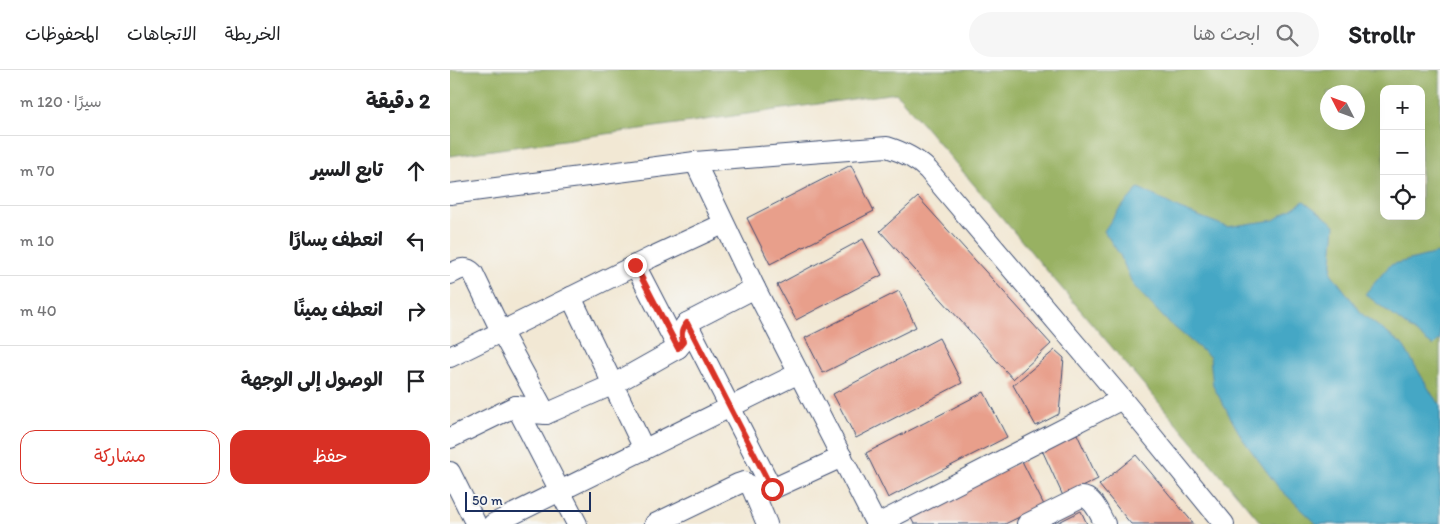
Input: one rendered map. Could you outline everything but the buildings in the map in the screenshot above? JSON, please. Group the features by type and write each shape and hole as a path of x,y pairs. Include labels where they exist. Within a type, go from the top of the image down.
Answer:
{"street":[{"path":"450,194 695,162 887,146 918,160 928,170 1122,399 1224,524"},
{"path":"695,162 755,288 877,524 1122,399"},
{"path":"450,357 635,265 724,224"},
{"path":"635,265 678,348"},
{"path":"450,274 464,268 469,269 473,273 501,331 546,414"},
{"path":"450,438 516,406 525,406 532,413 546,414 614,384 678,348 683,342 682,328 687,323 755,288"},
{"path":"571,297 644,449"},
{"path":"687,323 772,489"},
{"path":"493,524 799,373"},
{"path":"516,406 577,524"},
{"path":"655,524 678,519 738,484 744,482 761,492 772,489 842,457"},
{"path":"450,472 476,524"},
{"path":"750,486 767,524"},
{"path":"1026,524 1081,497 1086,497 1092,502 1105,524"}],"green space":[{"path":"450,70 1440,70 1440,524 1262,524 896,93 450,156"}],"water":[{"path":"1139,188 1180,209 1227,227 1274,220 1304,201 1335,225 1331,273 1363,315 1403,345 1433,396 1440,404 1440,524 1317,524 1279,488 1242,438 1213,386 1210,357 1167,321 1133,285 1120,255 1104,231 1116,213"},
{"path":"1437,253 1440,256 1440,339 1433,346 1365,294 1390,265"}],"route":[{"path":"635,265 678,348 683,342 682,328 687,323 772,489"}]}
